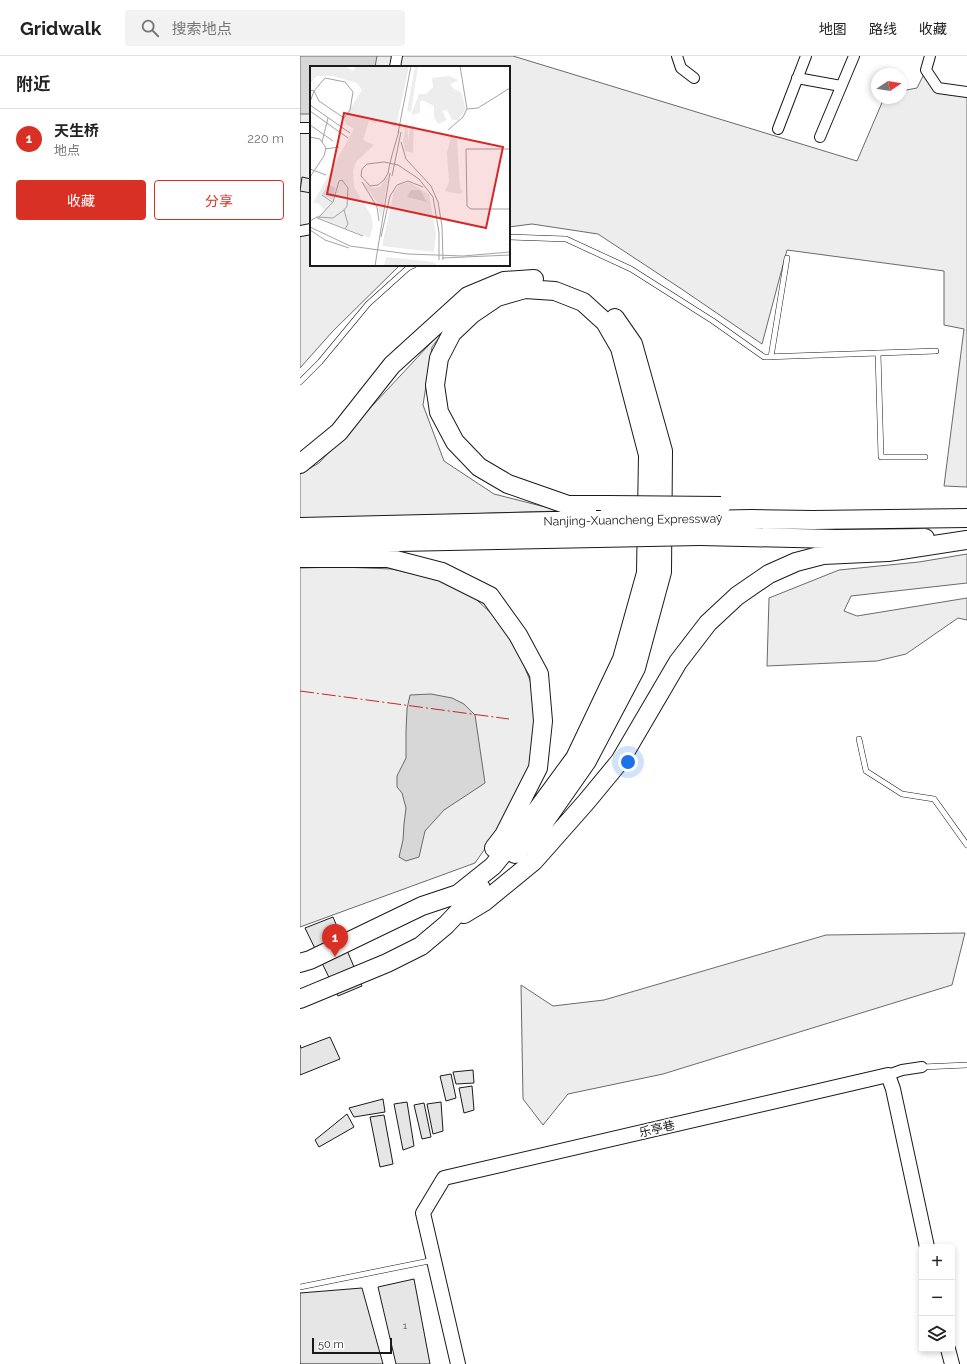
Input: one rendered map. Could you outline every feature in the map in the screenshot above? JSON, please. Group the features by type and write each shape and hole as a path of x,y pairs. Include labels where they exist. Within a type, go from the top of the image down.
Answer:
{"highway":[{"path":"300,464 340,432 392,365 468,296 504,281 543,279 580,290 611,312 634,344 663,451 662,572 636,668 587,761 536,834 472,897 446,925 421,946 387,963 300,999"},
{"path":"300,963 310,960 422,906 458,894 493,866 520,833 575,758 622,659 646,572 648,455 620,348 605,322 582,302 555,291 525,289 497,297 472,314 452,333 439,358 435,385 439,412 455,442 478,467 508,484 568,505 608,505 721,506 920,518"},
{"name":"Nanjing-Xuancheng Expressway","path":"700,528 751,519 814,520 967,518"},
{"name":"Nanjing-Xuancheng Expressway","path":"300,527 597,529 700,528 836,539 892,537 967,539"},
{"name":"Nanjing-Xuancheng Expressway","path":"300,544 597,529"},
{"path":"446,925 484,902 534,861 620,761 678,662 704,628 738,596 769,574 796,562 822,555 888,552 967,539"},
{"path":"300,558 388,558 442,572 490,596 518,636 539,674 543,721 538,768 504,835 458,894"}],"street":[{"path":"395,66 397,56"},
{"path":"677,56 681,68 694,78"},
{"path":"778,129 806,56"},
{"path":"820,137 854,56"},
{"path":"930,56 926,70 938,88 967,92"},
{"path":"797,78 842,86"},
{"path":"300,230 310,229"},
{"path":"922,1067 902,1070 888,1075 893,1089 926,1244"},
{"name":"乐亭巷","path":"458,1364 424,1213 444,1178 888,1075"},
{"path":"949,1352 952,1364"}],"lane":[{"path":"510,237 566,239 631,269 713,321 764,357 936,351"},
{"path":"771,357 787,258"},
{"path":"300,382 320,362 368,304 412,266"},
{"path":"878,353 881,457 925,457"},
{"path":"859,739 866,771 902,794 934,799 967,845"},
{"path":"922,1067 967,1065"},
{"path":"300,1287 435,1260"}],"shaded area":[{"path":"300,56 513,56 857,161 881,104 907,104 907,90 917,88 926,70 938,88 967,97 967,487 944,486 964,329 944,325 944,271 787,250 762,344 598,234 532,224 510,227 510,66 310,66 310,266 399,266 333,331 300,368"},
{"path":"300,56 377,56 375,66 310,66 310,114 300,114"},
{"path":"455,317 432,347 423,405 444,461 494,494 561,511 300,519 300,474 319,463"},
{"path":"967,554 967,583 851,596 844,611 857,616 967,598 967,620 958,618 906,654 877,661 767,666 769,598 839,570 919,562"},
{"path":"341,567 392,569 436,579 465,589 493,615 515,643 531,683 536,723 528,775 505,820 475,863 300,927 300,568"},
{"path":"431,694 452,698 464,704 475,715 485,783 444,810 425,831 419,857 406,861 399,857 403,840 406,808 402,793 397,787 397,776 406,758 407,709 410,695"},
{"path":"965,933 952,985 663,1074 568,1094 543,1125 523,1099 521,985 553,1006 604,1000 826,935"}],"building":[{"path":"302,177 310,179 310,193 300,191"},
{"path":"333,917 362,986 338,996 305,928"},
{"path":"330,1037 340,1059 300,1075 300,1045 301,1048"},
{"path":"473,1070 474,1083 456,1084 453,1072"},
{"path":"451,1074 456,1098 446,1101 440,1076"},
{"path":"472,1086 474,1110 464,1113 459,1088"},
{"path":"383,1099 385,1112 354,1117 349,1108"},
{"path":"407,1102 414,1146 403,1150 394,1104"},
{"path":"441,1102 443,1131 433,1134 427,1104"},
{"path":"424,1103 431,1137 422,1139 414,1105"},
{"path":"347,1114 354,1127 319,1147 315,1140"},
{"path":"384,1115 393,1164 380,1167 370,1117"},
{"path":"414,1279 430,1364 396,1364 378,1287"},
{"path":"362,1288 383,1364 300,1364 300,1293"}],"power":[{"path":"300,691 509,719"}],"place":[{"name":"天生桥","path":"335,957"}]}
